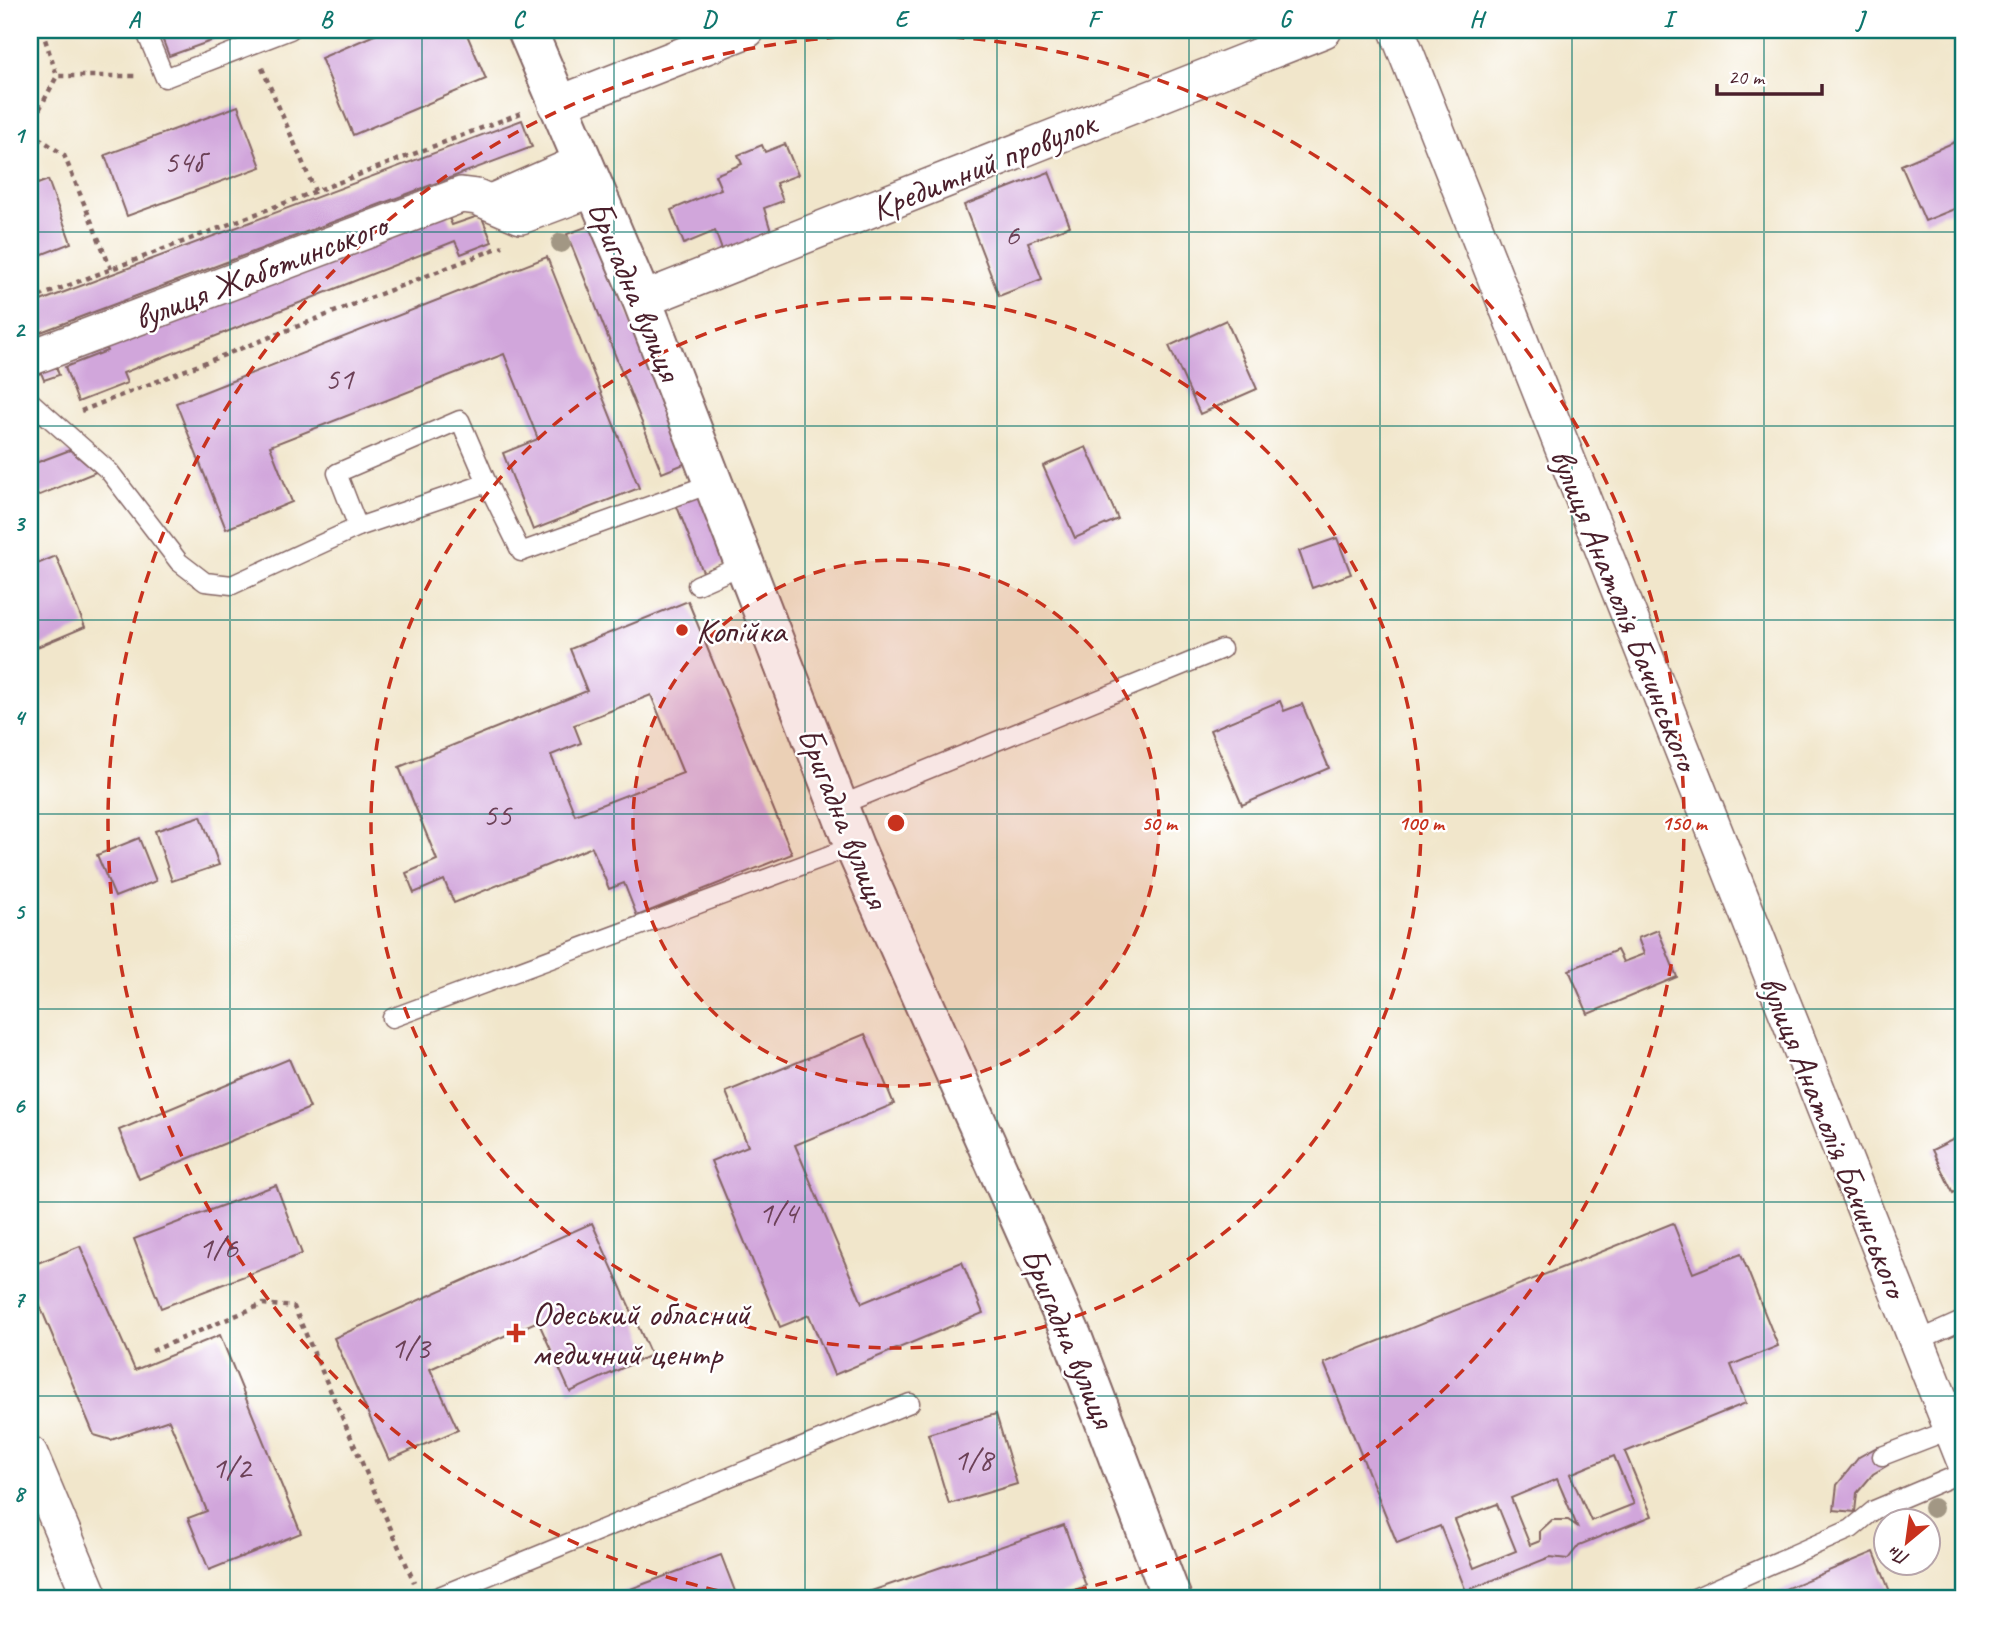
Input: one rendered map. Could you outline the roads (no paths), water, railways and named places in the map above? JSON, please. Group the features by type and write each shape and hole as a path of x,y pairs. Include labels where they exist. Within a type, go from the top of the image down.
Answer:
{"street":[{"name":"Бригадна вулиця","path":"527,30 642,300 854,846 908,974 1072,1335 1172,1599"},
{"path":"556,102 747,30"},
{"name":"Кредитний провулок","path":"642,300 1324,30"},
{"name":"вулиця Анатолія Бачинського","path":"1396,30 1958,1444"},
{"name":"вулиця Жаботинського","path":"30,358 461,195 491,202 521,216 588,176"},
{"path":"30,1454 91,1599"}],"lane":[{"path":"145,30 165,78 290,30"},
{"path":"30,401 109,471 179,562 205,582 232,585 358,527 488,483"},
{"path":"358,527 337,473 460,420 521,552 713,483"},
{"path":"697,585 745,564"},
{"path":"838,806 1222,649"},
{"path":"392,1018 854,846"},
{"path":"1917,1341 1964,1320"},
{"path":"432,1599 910,1403"},
{"path":"1882,1456 1958,1444"},
{"path":"1692,1599 1851,1529 1874,1510 1964,1472"}],"place":[{"name":"Копійка","path":"682,630"},
{"name":"Одеський обласний медичний центр","path":"516,1333"}]}
